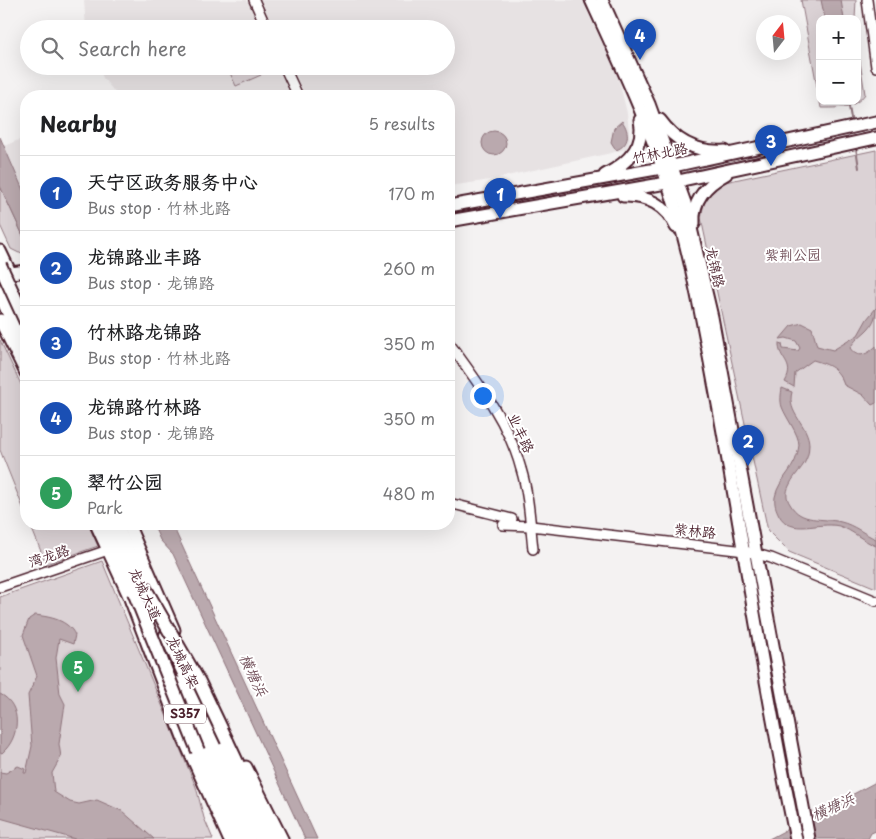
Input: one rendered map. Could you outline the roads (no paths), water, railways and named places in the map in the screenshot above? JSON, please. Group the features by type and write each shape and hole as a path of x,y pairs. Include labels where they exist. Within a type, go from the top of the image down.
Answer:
{"highway":[{"path":"0,264 20,309"},
{"path":"0,294 20,339"},
{"name":"龙城高架","path":"107,530 249,839"},
{"name":"龙城高架","path":"118,530 134,588 261,839"},
{"path":"134,588 198,751 239,839"},
{"path":"134,588 199,682 273,839"}],"main road":[{"name":"龙锦路","path":"591,0 634,94 661,168 672,182"},
{"name":"龙锦路","path":"602,0 649,104 673,166 672,182 712,317 751,552"},
{"path":"590,182 620,167 633,155 639,140 641,125 634,94"},
{"path":"649,104 670,134 690,146 715,151 754,149"},
{"name":"竹林北路","path":"455,205 673,166 876,122"},
{"path":"455,220 672,182 876,138"},
{"path":"690,247 693,214 697,199 709,184 738,168"},
{"path":"593,196 630,195 650,200 664,209 690,247"},
{"path":"0,246 5,274"},
{"path":"0,251 5,274 20,284"},
{"path":"5,274 20,272"},
{"path":"0,290 20,285"},
{"path":"0,320 20,361"},
{"name":"龙城大道","path":"99,530 108,550 134,588 244,839"},
{"name":"龙城大道","path":"131,530 168,616 193,683 267,839"},
{"path":"751,552 809,839"},
{"path":"751,552 796,839"},
{"path":"134,588 182,737 229,839"},
{"path":"168,616 282,839"}],"street":[{"path":"254,0 263,20"},
{"path":"867,0 876,67"},
{"path":"288,75 295,90"},
{"name":"业丰路","path":"455,352 490,402 510,437 522,469 533,549"},
{"path":"455,505 512,519"},
{"name":"紫林路","path":"503,525 531,526 751,552 876,601"},
{"name":"湾龙路","path":"0,587 108,550"}],"water":[{"path":"821,0 841,0 843,15 824,15"},
{"path":"622,121 625,125 627,138 624,145 616,150 611,142 614,128"},
{"path":"494,131 503,134 506,143 503,152 494,155 485,152 482,143 485,134"},
{"path":"0,137 20,183 20,229 0,186"},
{"path":"876,308 870,327 850,348 853,352 860,355 876,346 876,403 872,405 863,395 844,385 833,368 813,360 795,373 794,387 785,382 789,370 779,349 779,343 782,344 783,349 798,351 800,348 796,341 786,338 780,339 791,326 802,323 812,328 817,346 833,350 858,335"},
{"path":"782,388 792,392 792,407 806,431 809,445 805,463 788,488 787,497 790,504 800,515 812,519 841,522 850,525 876,539 876,546 839,526 798,527 784,522 779,515 775,502 777,490 795,461 799,445 797,436 782,407"},
{"path":"156,530 175,530 317,839 305,839 173,554 160,540"},
{"path":"35,615 53,618 63,623 75,635 73,644 59,639 56,658 60,694 65,704 59,744 61,757 52,773 54,792 70,802 79,804 97,800 122,811 154,839 75,839 0,818 0,772 6,773 18,766 25,769 24,773 26,773 32,746 28,695 37,676 23,635 29,619"},
{"path":"0,694 13,706 16,722 13,739 2,753 0,752"},
{"name":"横塘浜","path":"876,782 876,831 871,833 868,839 769,839"}],"waterway":[{"path":"849,105 852,124"},
{"path":"856,148 859,168"}],"place":[{"name":"龙锦路竹林路","path":"640,60"},
{"name":"竹林路龙锦路","path":"771,166"},
{"name":"天宁区政务服务中心","path":"500,219"},
{"name":"龙锦路业丰路","path":"748,466"},
{"name":"翠竹公园","path":"78,692"}],"park label":[{"name":"紫荆公园","path":"793,255"}]}
